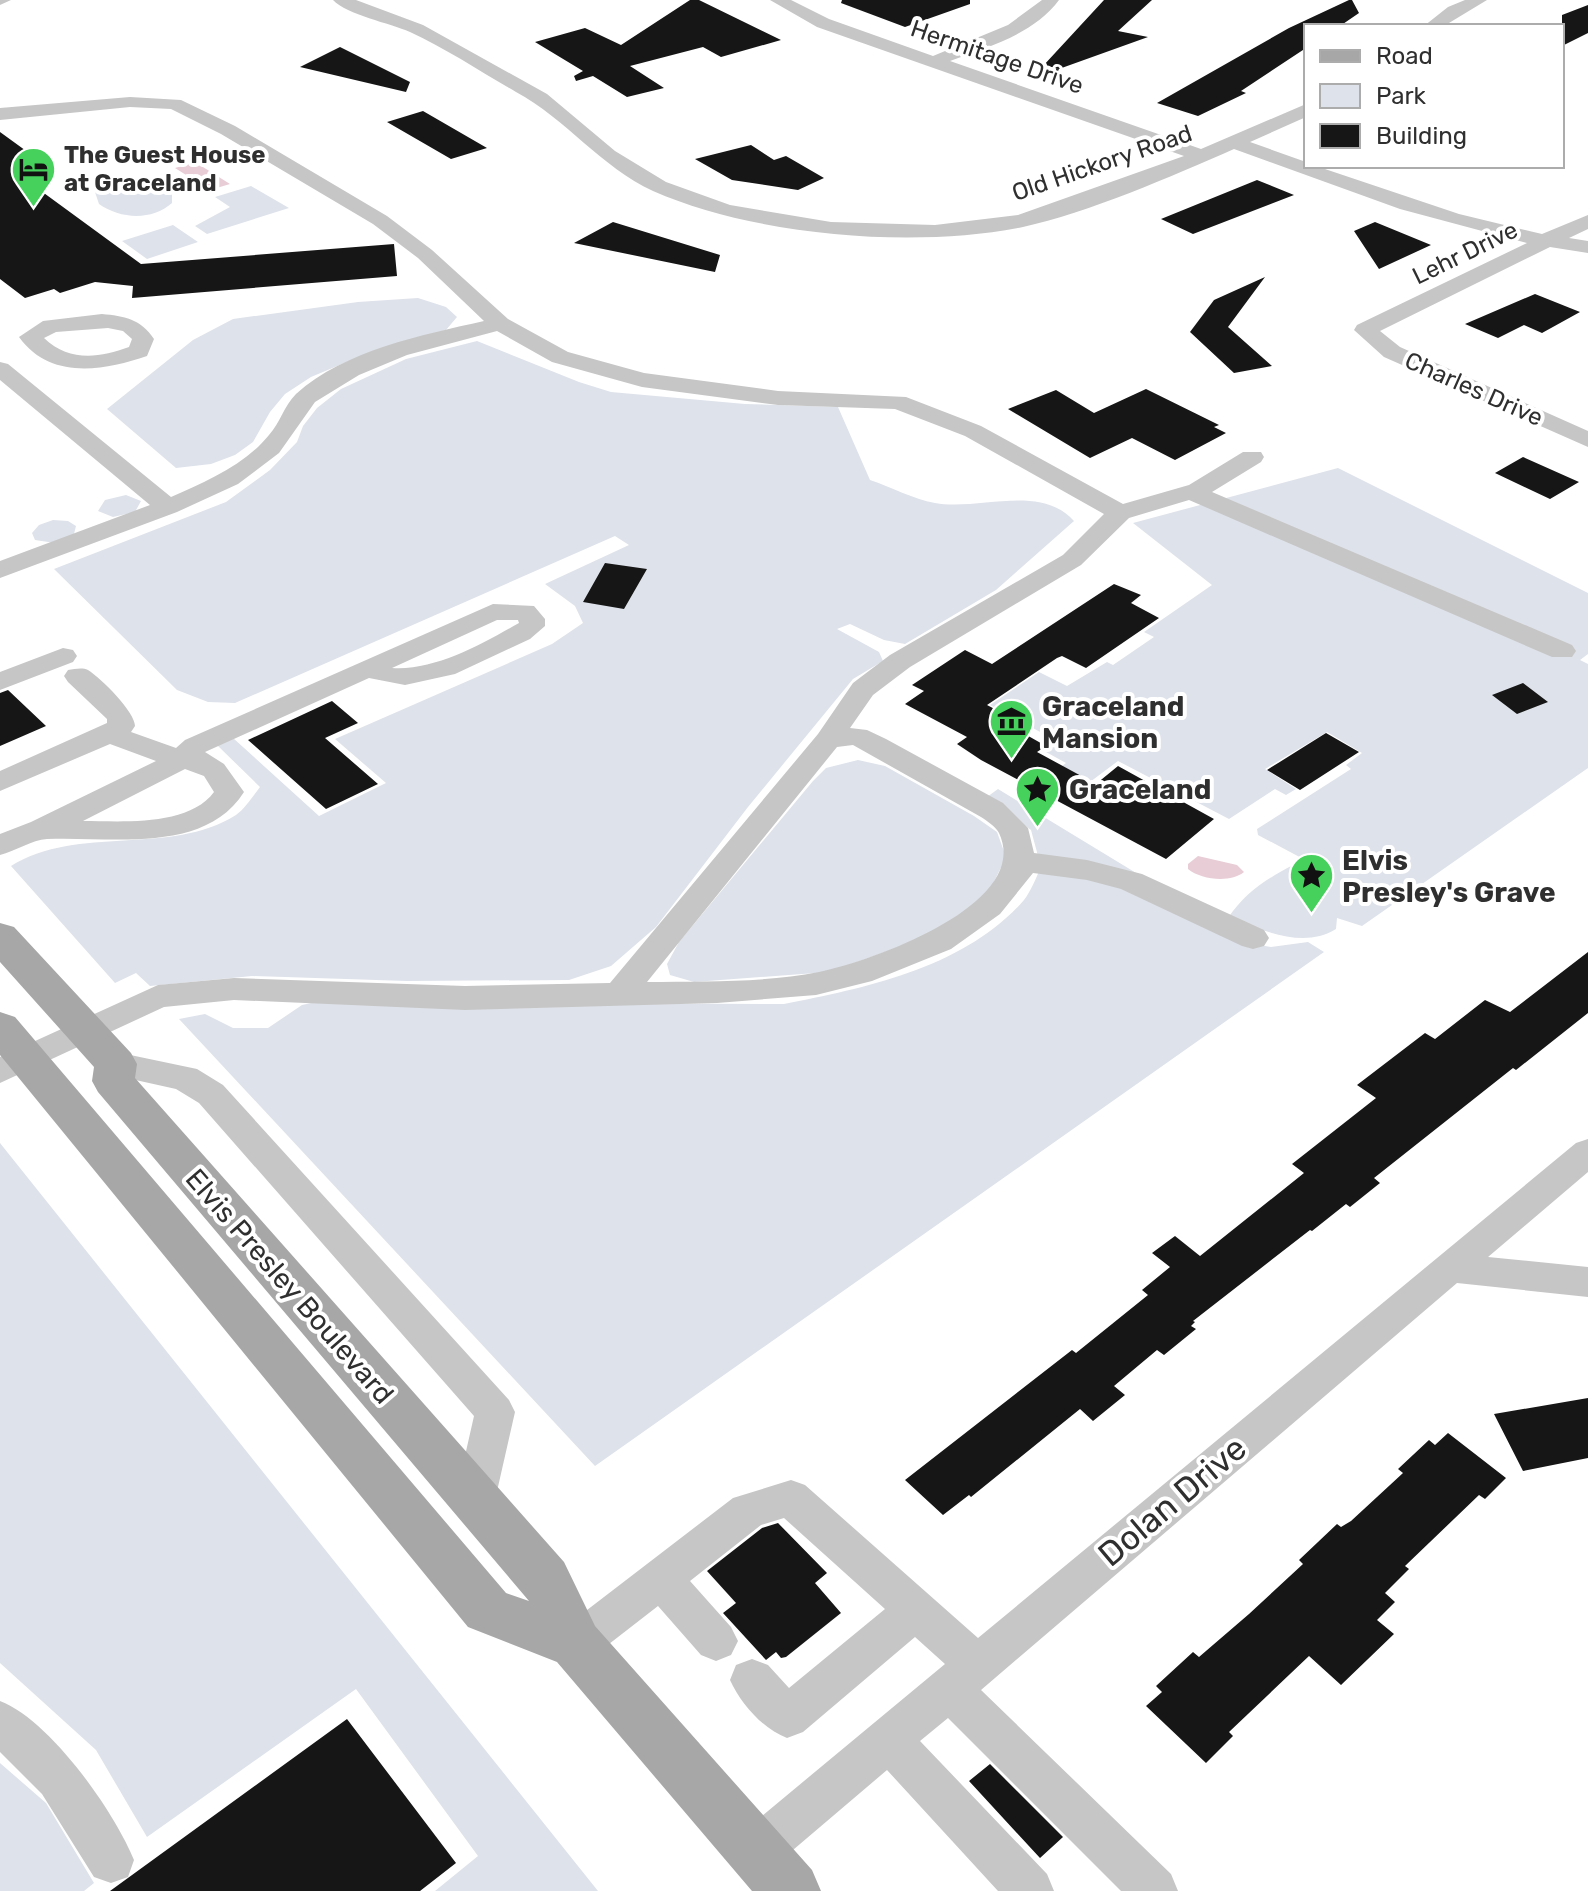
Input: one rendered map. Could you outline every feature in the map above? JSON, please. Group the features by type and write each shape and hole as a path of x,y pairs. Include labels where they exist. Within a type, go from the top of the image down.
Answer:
{"main road":[{"name":"Elvis Presley Boulevard","path":"0,937 101,1047 113,1081 545,1579 576,1644 774,1871"},
{"name":"Elvis Presley Boulevard","path":"8,1053 487,1610 576,1644"}],"street":[{"name":"Old Hickory Road","path":"341,0 417,29 541,98 608,155 659,186 726,210 831,228 935,231 1021,221 1202,156 1304,111"},
{"name":"Hermitage Drive","path":"778,0 823,23 1202,156"},
{"path":"932,62 998,36 1045,8 1051,0"},
{"path":"1436,24 1454,11 1479,0"},
{"path":"0,114 130,102 175,104 228,130 380,220 425,254 500,324 560,357 642,380 778,398 898,402 973,431 1120,513"},
{"path":"1232,142 1304,168"},
{"path":"1304,168 1429,213 1546,242 1588,247"},
{"name":"Lehr Drive","path":"1365,330 1588,221"},
{"path":"0,570 215,488 249,465 281,437 289,416 304,399 331,380 433,341 500,324"},
{"name":"Charles Drive","path":"1365,330 1392,352 1588,440"},
{"path":"23,336 0,368 168,507"},
{"path":"621,992 828,740 863,689 887,670 1072,560 1120,513 1191,492 1252,457"},
{"path":"1191,492 1562,651"},
{"path":"0,845 42,829 181,760 195,746 493,612 525,612 532,619 532,626 520,633 426,675 398,678 369,668"},
{"path":"0,682 70,666 121,717 121,726 109,734 0,782"},
{"path":"42,829 130,831 186,821 217,809 229,792 214,770 197,761 181,760 109,734"},
{"path":"101,1047 158,996 234,989 465,998 783,988 861,973 940,941 989,907 1017,875 1020,861 1013,828 992,810 857,736 828,740"},
{"path":"1020,861 1087,870 1131,881 1253,938"},
{"path":"8,1053 101,1047 185,1078 211,1094 495,1412 475,1500"},
{"name":"Dolan Drive","path":"774,1871 888,1739 1588,1152"},
{"path":"1451,1268 1588,1282"},
{"path":"576,1644 748,1511 791,1498 916,1610 962,1676 1154,1891"},
{"path":"661,1579 716,1641"},
{"path":"752,1680 787,1717 916,1610"},
{"path":"0,1722 58,1778 111,1860"},
{"path":"888,1739 1030,1891"}],"green space":[{"path":"122,180 157,183 167,193 172,193 172,203 155,213 136,216 116,213 99,204 95,192 107,184"},
{"path":"251,186 289,208 207,234 195,226 230,207 215,197"},
{"path":"173,225 198,242 147,259 122,241"},
{"path":"418,298 446,307 457,317 446,330 354,359 311,377 285,394 270,412 253,442 235,455 211,464 176,468 107,409 193,340 233,319 358,302"},
{"path":"477,341 611,392 745,404 838,407 870,480 935,503 1044,503 1074,521 996,590 905,644 884,640 850,624 837,629 879,652 883,661 853,679 748,807 656,927 611,966 569,980 407,981 252,976 150,986 136,973 115,983 11,866 37,853 65,846 182,835 210,828 236,815 260,787 217,745 233,738 319,816 386,783 335,739 552,644 583,623 575,606 545,584 629,545 615,536 235,703 208,702 177,690 54,569 226,502 270,470 297,442 303,426 317,408 341,389 406,359"},
{"path":"1338,468 1588,593 1588,654 1580,660 1588,664 1588,768 1362,926 1337,918 1336,929 1310,938 1296,938 1228,918 1256,888 1291,866 1322,883 1328,875 1327,868 1258,835 1257,829 1351,769 1346,765 1362,753 1327,732 1265,769 1296,789 1286,795 1275,789 1229,819 1118,761 1082,788 1053,773 1066,763 1046,752 1057,741 990,705 1039,672 1067,686 1107,662 1113,665 1154,637 1144,632 1212,585 1133,523"},
{"path":"126,495 141,501 135,512 113,517 98,511 105,500"},
{"path":"53,520 68,521 76,526 74,534 55,543 35,540 32,533 39,525"},
{"path":"858,760 885,766 997,832 1006,857 988,894 924,938 829,972 694,982 670,975 667,964 679,942 813,781 826,768"},
{"path":"998,789 1253,944 1271,947 1308,942 1324,952 595,1466 179,1019 205,1014 233,1028 268,1028 302,1005 316,1002 784,1004 881,982 944,958 974,942 1000,923 1029,893 1041,867 1031,830 987,797"},
{"path":"0,1143 598,1891 435,1891 478,1856 356,1689 147,1837 96,1750 0,1663"},
{"path":"0,1763 46,1803 94,1883 84,1891 0,1891"}],"shaded area":[{"path":"195,162 230,184 210,190 175,168"},
{"path":"1198,856 1237,865 1244,872 1224,879 1200,876 1188,869 1188,864"}],"building":[{"path":"690,0 699,0 781,40 721,57 703,47 630,66 664,88 627,97 593,76 576,81 574,76 583,71 535,42 585,28 621,45"},
{"path":"842,0 970,0 970,4 905,27 841,3"},
{"path":"1104,0 1152,0 1118,31 1148,37 1031,79"},
{"path":"1349,0 1359,13 1343,24 1304,24 1304,49 1241,91 1246,93 1198,116 1157,103 1289,28"},
{"path":"1588,5 1588,33 1564,45 1562,15"},
{"path":"340,47 410,82 406,92 300,67"},
{"path":"423,111 487,148 451,159 387,122"},
{"name":"The Guest House at Graceland","path":"0,132 51,169 22,177 141,264 394,244 397,276 132,298 133,286 95,282 60,293 54,289 25,298 0,279"},
{"path":"751,145 774,160 786,156 824,178 798,190 732,180 695,159"},
{"path":"1257,180 1294,195 1193,234 1161,219"},
{"path":"613,222 720,255 715,272 574,243"},
{"path":"1375,222 1431,245 1379,269 1354,231"},
{"path":"1265,277 1228,327 1272,366 1234,373 1190,332 1214,300"},
{"path":"1535,294 1580,312 1542,333 1524,325 1498,338 1465,324"},
{"path":"1146,389 1219,425 1214,427 1226,433 1175,460 1132,438 1090,458 1008,409 1056,390 1094,413"},
{"path":"1523,457 1579,482 1550,499 1495,473"},
{"path":"605,563 647,569 624,609 583,602"},
{"path":"1114,584 1141,595 1131,603 1159,618 1086,668 1062,656 987,705 1031,728 1023,733 1046,746 1037,752 1096,784 1118,766 1214,819 1166,859 981,760 957,744 967,737 905,704 924,691 912,685 965,650 992,664"},
{"path":"1523,683 1548,702 1517,714 1492,695"},
{"path":"8,690 46,726 0,746 0,693"},
{"path":"332,701 358,723 325,738 378,784 326,809 248,740"},
{"path":"1326,733 1359,752 1300,790 1267,770"},
{"path":"1588,952 1588,1013 1374,1178 1380,1183 1350,1207 1346,1204 1310,1230 1193,1321 1191,1326 1196,1329 1164,1355 1157,1350 1114,1386 1125,1395 1093,1421 1080,1409 971,1497 969,1495 943,1515 905,1480 1072,1350 1076,1353 1148,1295 1142,1290 1170,1267 1152,1253 1175,1236 1200,1256 1304,1173 1292,1164 1376,1098 1357,1085 1425,1033 1435,1039 1485,1000 1510,1012"},
{"path":"1588,1398 1588,1458 1523,1471 1494,1414"},
{"path":"1448,1433 1506,1478 1485,1499 1479,1495 1405,1566 1409,1569 1385,1593 1395,1602 1377,1620 1394,1634 1341,1685 1309,1656 1229,1732 1233,1736 1206,1763 1146,1706 1162,1692 1156,1686 1193,1652 1199,1657 1249,1614 1303,1564 1299,1560 1337,1524 1341,1527 1351,1521 1403,1473 1398,1469 1429,1440 1435,1445"},
{"path":"778,1523 827,1573 815,1583 841,1613 786,1657 781,1658 776,1652 766,1660 723,1613 736,1603 707,1571 762,1528"},
{"path":"347,1719 456,1863 420,1891 110,1891"},
{"path":"990,1764 1063,1837 1040,1858 969,1781"}],"place":[{"name":"The Guest House at Graceland","path":"33,208"},
{"name":"Graceland Mansion","path":"1011,761"},
{"name":"Graceland","path":"1038,828"},
{"name":"Elvis Presley's Grave","path":"1311,915"}]}
